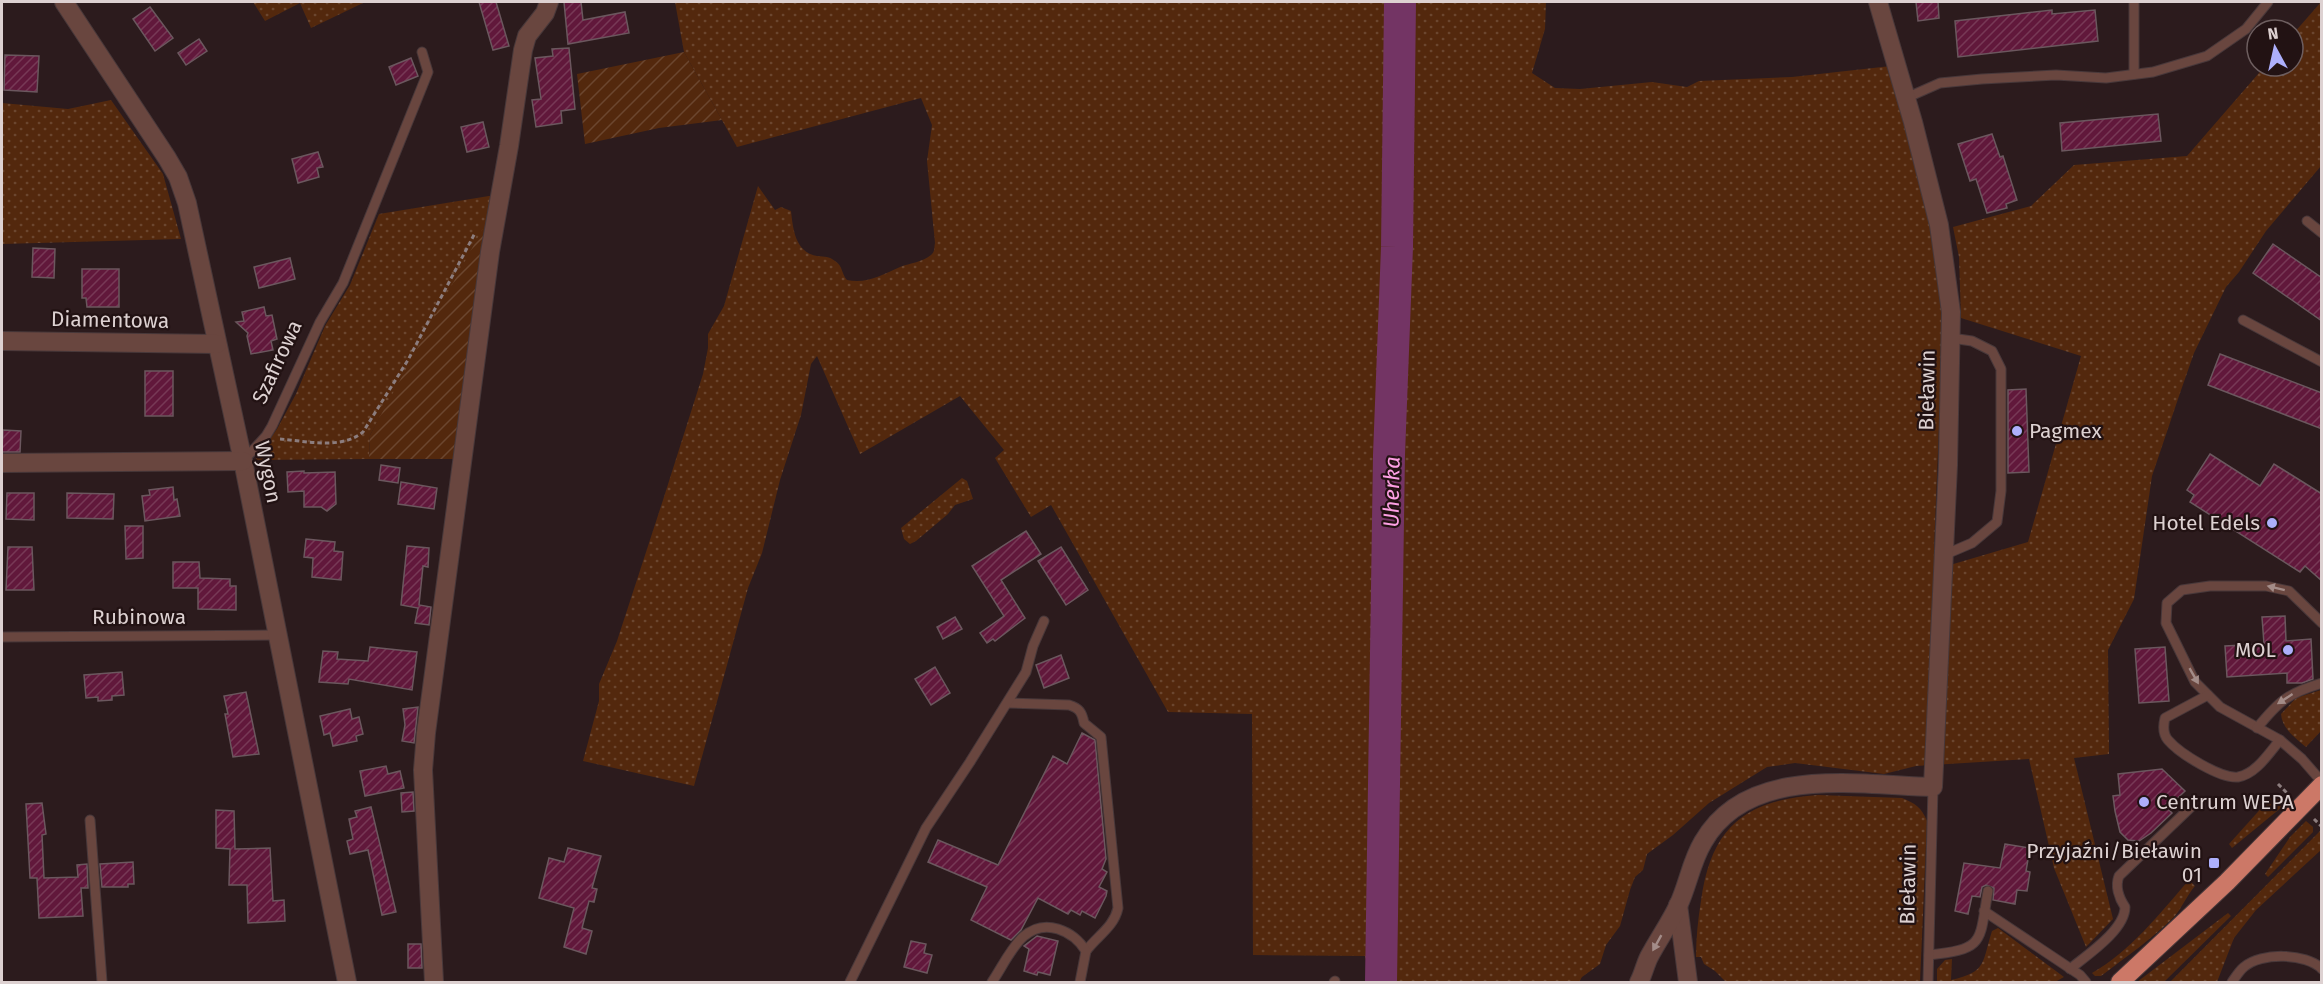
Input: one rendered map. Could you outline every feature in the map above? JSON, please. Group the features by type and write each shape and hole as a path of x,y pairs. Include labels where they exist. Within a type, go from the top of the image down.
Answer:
{"highway":[{"path":"2120,982 2227,882 2322,784"}],"street":[{"name":"Wygon","path":"64,2 178,177 188,203 243,460 347,982"},
{"path":"435,982 423,770 426,733 490,252 523,51 526,36 545,13 549,2"},
{"name":"Bieławin","path":"1878,2 1939,225 1951,312 1944,555 1933,787"},
{"name":"Diamentowa","path":"2,341 217,344"},
{"path":"2,463 243,460"},
{"path":"1639,982 1647,960 1678,905 1698,850 1710,830 1729,811 1756,796 1794,784 1933,787"},
{"path":"1678,905 1688,982"}],"lane":[{"path":"2134,2 2134,74"},
{"path":"1906,98 1940,83 2056,75 2106,78 2153,72 2207,56 2246,29 2268,2"},
{"name":"Szafirowa","path":"243,460 272,426 320,322 343,283 428,72 422,52"},
{"path":"2307,221 2322,233"},
{"path":"2243,320 2322,362"},
{"path":"1944,555 1972,543 1997,522 2001,491 2001,369 1992,351 1972,341 1951,338"},
{"path":"2322,623 2289,591 2266,586 2210,586 2182,590 2167,603 2166,623 2196,682 2220,707 2280,740 2302,759 2322,784"},
{"path":"850,982 926,828 1026,672 1033,646 1044,621"},
{"name":"Rubinowa","path":"2,637 277,635"},
{"path":"2257,728 2276,705 2297,691 2322,684"},
{"path":"2208,695 2165,718 2163,726 2167,739 2178,749 2213,770 2238,777 2248,774 2260,764 2280,740"},
{"path":"1008,703 1069,705 1078,708 1083,714 1084,723 1101,737 1118,908 1115,921 1095,939 1086,951 1080,982"},
{"name":"Bieławin","path":"1928,982 1933,787"},
{"path":"2070,969 2122,922 2125,908 2119,897 2117,880 2119,876 2192,806"},
{"path":"90,820 102,982"},
{"path":"1929,955 1966,950 1980,938 1988,891"},
{"path":"1984,911 2080,975 2086,982"},
{"path":"992,982 1027,931 1039,927 1055,928 1069,933 1080,942 1086,951"},
{"path":"2232,982 2245,966 2266,956 2294,957 2314,962 2322,969"}],"path":[{"path":"258,445 267,440 277,439 342,442 355,438 363,432 408,360 478,229"}],"shaded area":[{"path":"253,2 363,3 311,28 300,3 265,21"},
{"path":"675,2 1546,2 1545,29 1532,73 1555,88 1580,89 1652,82 1687,87 1699,81 1792,77 1891,66 1933,224 1941,299 1942,353 1934,548 1936,561 1950,565 2028,542 2081,356 1961,318 1959,257 1953,227 2031,206 2074,165 2187,156 2255,78 2305,78 2305,20 2321,2 2321,166 2266,231 2239,272 2226,287 2194,353 2152,476 2134,599 2108,650 2109,754 2074,758 2113,919 2086,947 2054,868 2029,759 1916,766 1884,774 1795,763 1767,767 1709,803 1673,835 1647,854 1643,870 1635,877 1630,890 1620,926 1606,945 1600,964 1582,977 1579,982 1371,982 1365,956 1253,955 1252,714 1168,712 1051,505 1031,517 995,458 1004,450 960,396 860,454 817,356 811,364 801,415 780,480 762,553 748,588 694,786 583,761 599,701 599,684 617,641 663,500 703,374 708,334 724,306 758,186 775,210 781,207 791,211 796,239 804,250 810,254 833,259 847,280 868,280 924,259 933,253 935,243 927,161 932,125 921,98 737,147 684,52"},
{"path":"684,52 722,120 659,128 585,144 577,74"},
{"path":"111,100 163,174 181,239 2,244 2,103 68,109"},
{"path":"495,195 490,225 370,435 369,459 255,460 277,429 296,394 325,326 350,285 379,214"},
{"path":"490,225 460,459 369,459 370,435 482,230"},
{"path":"962,478 967,481 973,499 955,505 948,514 916,541 910,544 904,539 901,528"},
{"path":"2321,690 2321,731 2306,747 2287,729 2281,714 2296,698"},
{"path":"2274,794 2279,794 2288,802 2232,848 2229,844"},
{"path":"1818,795 1902,798 1918,806 1925,816 1927,821 1920,982 1726,982 1704,964 1701,957 1696,957 1698,922 1706,875 1713,854 1723,836 1736,822 1770,803"},
{"path":"2306,821 2313,827 2313,832 2268,877 2265,874 2290,837"},
{"path":"2321,830 2321,850 2256,910 2234,938 2217,982 2170,982"},
{"path":"2189,880 2195,886 2174,917 2101,976 2095,976 2092,973 2132,943"},
{"path":"2228,913 2231,916 2164,982 2137,982"},
{"path":"1998,928 2064,977 2055,982 1937,982 1937,969 1945,960 1952,959 1951,980 1978,969 1982,964 1992,931"}],"building":[{"path":"479,2 496,2 509,46 493,50"},
{"path":"564,2 581,2 583,20 625,12 629,33 568,44"},
{"path":"1916,2 1938,2 1939,18 1918,21"},
{"path":"150,7 173,38 155,51 133,19"},
{"path":"2052,10 2052,14 2095,10 2098,41 1958,57 1955,21"},
{"path":"199,39 207,51 186,65 178,53"},
{"path":"569,48 575,109 561,111 562,123 536,127 532,100 541,99 535,58 553,56 552,49"},
{"path":"5,55 39,56 37,92 4,90"},
{"path":"411,58 418,76 396,85 389,67"},
{"path":"2158,114 2161,141 2062,151 2060,123"},
{"path":"483,122 489,147 467,152 461,127"},
{"path":"1992,134 2000,157 2003,156 2017,200 2006,204 2007,208 1987,213 1976,179 1970,181 1958,144"},
{"path":"318,152 323,167 317,168 319,177 298,183 292,159"},
{"path":"2273,244 2322,278 2322,321 2253,273"},
{"path":"33,248 55,249 54,278 32,277"},
{"path":"290,258 295,279 259,288 254,267"},
{"path":"82,269 119,269 119,307 87,307 86,298 82,298"},
{"path":"264,307 266,316 272,315 277,339 271,341 273,350 251,354 248,333 236,322 244,321 242,312"},
{"path":"2220,354 2322,393 2322,429 2208,385"},
{"path":"145,371 173,371 173,416 145,416"},
{"path":"2026,389 2029,472 2008,473 2008,390"},
{"path":"3,430 21,431 20,452 2,452"},
{"name":"Hotel Edels","path":"2210,454 2260,486 2274,464 2322,494 2322,581 2305,566 2300,572 2190,502 2194,495 2187,490"},
{"path":"381,465 400,468 398,483 379,480"},
{"path":"304,471 304,473 335,472 336,504 327,511 321,507 304,507 304,491 288,492 287,472"},
{"path":"401,482 437,488 434,509 398,504"},
{"path":"173,487 174,500 177,499 180,516 145,521 142,496 150,495 149,490"},
{"path":"7,493 34,493 34,520 6,519"},
{"path":"67,493 114,494 113,519 67,518"},
{"path":"125,526 143,526 143,558 126,559"},
{"path":"1026,531 1041,554 1001,580 1025,618 995,641 993,639 987,643 980,633 1004,616 972,566"},
{"path":"306,539 335,542 334,551 343,552 341,580 312,577 313,558 304,557"},
{"path":"407,546 429,548 428,567 423,566 419,605 431,607 429,625 415,623 418,608 401,605"},
{"path":"8,547 32,547 34,590 6,590"},
{"path":"1061,547 1088,590 1066,605 1038,561"},
{"path":"173,562 199,562 200,578 230,579 230,586 236,586 236,610 198,609 198,588 173,588"},
{"path":"2285,616 2286,641 2311,639 2313,679 2302,683 2287,683 2287,673 2227,677 2225,646 2264,644 2262,617"},
{"path":"955,617 962,629 943,639 937,627"},
{"path":"370,647 417,652 412,690 349,679 348,684 319,682 323,651 338,652 337,659 368,661"},
{"path":"2165,647 2169,701 2139,703 2135,649"},
{"path":"1061,655 1069,678 1044,688 1036,665"},
{"path":"935,667 950,693 931,705 915,679"},
{"path":"122,672 124,695 112,696 112,700 98,701 98,697 86,698 84,675"},
{"path":"246,692 259,754 233,757 224,696"},
{"path":"418,707 414,743 402,741 405,725 403,709"},
{"path":"350,709 352,719 359,717 363,734 356,736 357,741 333,746 330,733 324,735 320,716"},
{"path":"1082,733 1095,740 1106,859 1102,869 1107,872 1099,887 1107,891 1106,896 1095,918 1082,911 1080,915 1071,910 1068,914 1038,898 1021,930 1011,940 971,920 987,887 928,862 938,840 998,865 1053,756 1067,764"},
{"path":"386,766 388,774 400,771 404,788 365,796 360,771"},
{"name":"Centrum WEPA","path":"2162,769 2185,791 2167,808 2172,813 2151,833 2139,841 2128,840 2120,832 2115,811 2113,796 2120,795 2118,774"},
{"path":"413,792 414,811 402,812 401,793"},
{"path":"42,803 46,834 42,835 44,878 78,877 77,865 87,864 88,888 81,888 83,916 39,918 37,878 30,878 26,804"},
{"path":"371,807 396,912 382,915 368,850 350,854 347,841 353,839 349,819 357,817 355,811"},
{"path":"216,810 234,811 235,849 270,848 273,901 284,900 285,921 248,923 247,885 229,885 230,849 216,848"},
{"path":"2005,844 2030,848 2026,871 2030,872 2027,891 2017,890 2015,904 1993,900 1994,888 1986,885 1982,887 1980,897 1972,896 1968,914 1955,911 1964,863 2000,868"},
{"path":"568,848 601,856 592,888 597,889 594,902 589,901 582,928 592,931 586,954 564,947 574,908 539,898 549,858 564,862"},
{"path":"133,862 134,884 128,884 128,887 102,887 100,864"},
{"path":"1037,936 1058,941 1050,975 1038,972 1037,975 1024,971 1029,949 1024,946"},
{"path":"911,941 926,944 924,953 932,955 927,973 904,967"},
{"path":"408,944 421,944 422,968 408,968"}],"waterway":[{"name":"Uherka","path":"1381,982 1389,455 1397,247 1400,2"}],"place":[{"name":"Pagmex","path":"2017,431"},
{"name":"Hotel Edels","path":"2272,523"},
{"name":"MOL","path":"2288,650"},
{"name":"Centrum WEPA","path":"2144,802"},
{"name":"Przyjaźni/Bieławin 01","path":"2214,863"}]}
